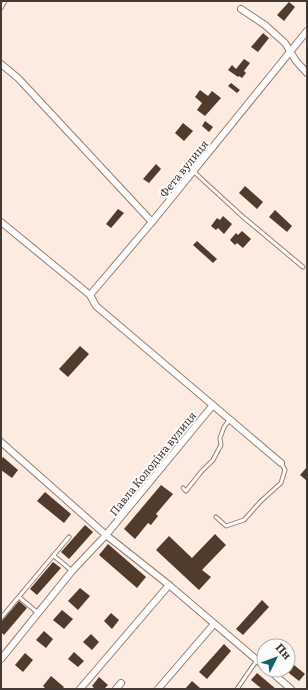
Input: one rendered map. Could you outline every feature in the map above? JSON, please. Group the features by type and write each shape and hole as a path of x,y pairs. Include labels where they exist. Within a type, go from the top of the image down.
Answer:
{"street":[{"path":"241,8 265,25 285,43 296,61 307,73"},
{"name":"Фета вулиця","path":"90,295 152,222 307,31"},
{"path":"1,64 18,78 152,222"},
{"path":"1,222 90,295 96,306 281,463"},
{"name":"Павла Колодіна вулиця","path":"1,659 72,571 106,535 213,405"},
{"path":"1,442 106,535 169,585 256,659"},
{"path":"80,689 169,585"},
{"path":"158,689 214,624"},
{"path":"278,678 291,689"},
{"path":"116,689 121,683"}],"lane":[{"path":"1,8 5,1"},
{"path":"193,171 242,216 303,267"},
{"path":"183,488 188,492 201,472 213,460 221,445 220,438 224,427 230,419"},
{"path":"216,517 226,526 244,520 261,500 281,483 285,470 281,463"},
{"path":"1,618 69,537"},
{"path":"54,556 72,571"},
{"path":"19,597 38,613"},
{"path":"237,689 256,661"}],"building":[{"path":"289,2 295,7 284,21 277,15"},
{"path":"263,33 269,38 258,52 251,47"},
{"path":"244,59 250,63 244,71 246,73 242,78 228,70 232,65 236,69"},
{"path":"231,83 240,90 237,93 228,86"},
{"path":"200,90 208,96 212,91 221,98 205,116 197,110 202,103 195,97"},
{"path":"205,121 213,127 209,132 202,126"},
{"path":"183,123 193,131 184,141 175,133"},
{"path":"156,164 161,169 149,183 143,179"},
{"path":"245,186 263,202 257,209 239,193"},
{"path":"118,209 124,213 111,228 106,224"},
{"path":"275,210 292,226 287,232 269,217"},
{"path":"223,216 232,224 224,234 218,228 216,230 211,226 217,218 220,220"},
{"path":"242,231 251,239 243,248 237,243 235,245 230,240 236,233 238,235"},
{"path":"197,241 217,259 213,263 193,245"},
{"path":"80,346 89,354 68,377 59,369"},
{"path":"3,457 18,470 12,478 1,470 1,460"},
{"path":"307,467 307,481 300,475"},
{"path":"161,485 173,494 156,514 158,516 151,525 148,523 135,539 124,529"},
{"path":"45,492 71,514 64,523 37,501"},
{"path":"85,525 93,532 69,559 61,552"},
{"path":"215,534 226,545 202,570 211,577 199,590 156,550 169,536 192,558"},
{"path":"108,544 146,577 137,588 99,555"},
{"path":"53,562 61,568 37,595 30,589"},
{"path":"80,588 90,596 78,610 68,601"},
{"path":"262,600 269,607 243,635 236,629"},
{"path":"19,601 27,608 4,635 1,632 1,622"},
{"path":"62,610 73,619 64,629 53,620"},
{"path":"111,613 119,620 112,629 104,621"},
{"path":"44,631 53,639 46,648 36,640"},
{"path":"91,634 99,642 92,650 83,642"},
{"path":"224,644 231,651 207,679 199,672"},
{"path":"74,652 84,661 78,667 68,659"},
{"path":"25,653 33,660 23,672 15,665"},
{"path":"296,667 305,674 299,681 295,678"},
{"path":"256,674 256,678 263,678 276,689 262,689 251,680"},
{"path":"51,676 64,687 62,689 46,689 43,686"},
{"path":"99,677 108,685 104,689 95,689 92,686"},
{"path":"192,681 200,688 185,689"}]}
